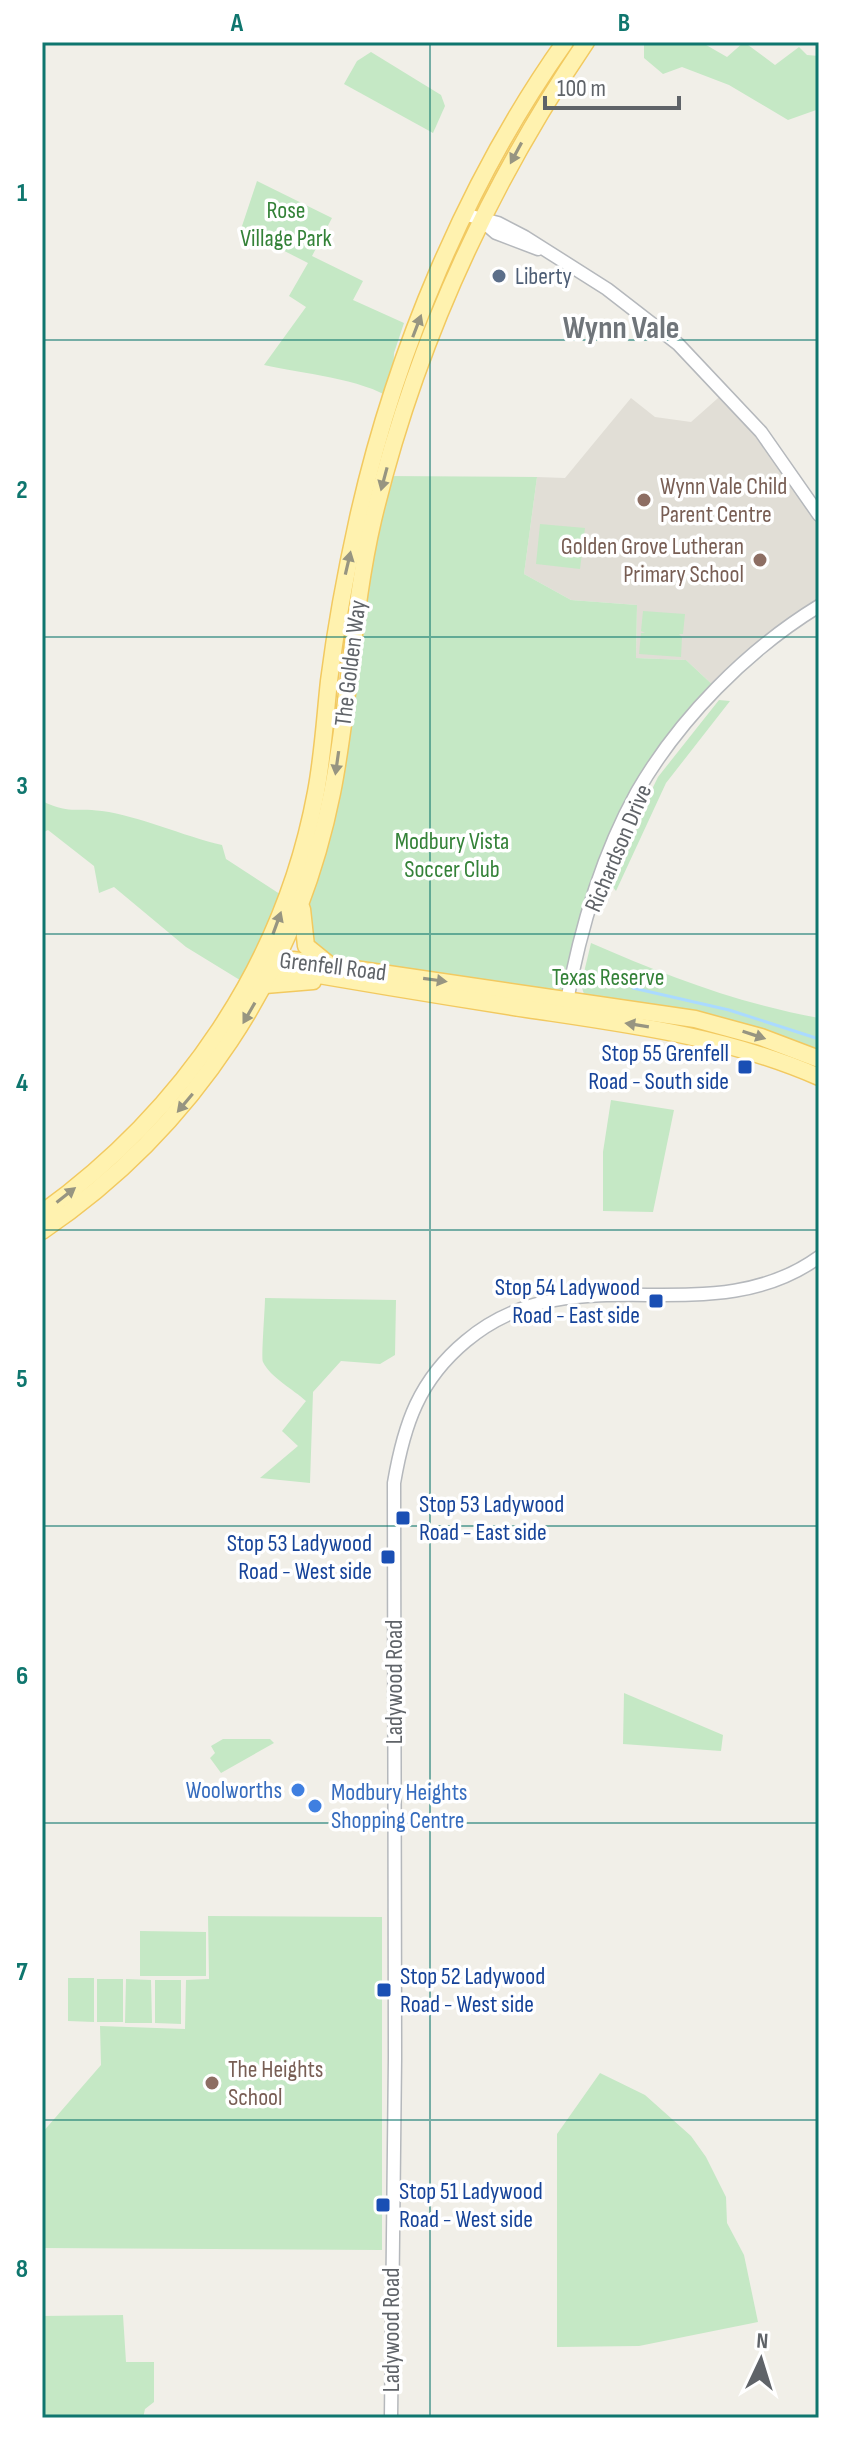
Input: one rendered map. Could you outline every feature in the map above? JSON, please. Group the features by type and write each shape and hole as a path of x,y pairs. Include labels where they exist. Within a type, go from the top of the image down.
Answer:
{"main road":[{"name":"The Golden Way","path":"42,1231 102,1186 161,1131 208,1074 265,985 313,810 345,574 372,460 405,357 474,217 524,103 576,45"},
{"name":"The Golden Way","path":"42,1213 109,1160 163,1104 202,1057 272,961 301,903 332,791 355,611 381,491 431,333 474,217"},
{"path":"301,903 306,946 330,965"},
{"name":"Grenfell Road","path":"272,961 330,965 566,1007 710,1039 819,1077"},
{"name":"Grenfell Road","path":"272,961 346,980 566,1007 695,1019 761,1037 819,1059"},
{"path":"265,985 346,980"}],"street":[{"path":"474,217 498,223 611,292 697,362 761,432 819,515"},
{"name":"Richardson Drive","path":"566,1007 595,888 637,792 677,736 722,684 782,631 819,606"},
{"name":"Ladywood Road","path":"391,2418 395,2058 394,1483 407,1420 430,1376 448,1356 489,1321 529,1303 581,1295 714,1295 760,1288 819,1257"}],"shaded area":[{"name":"Wynn Vale Child Parent Centre","path":"726,391 819,515 819,606 717,689 686,660 636,658 637,605 571,600 524,574 537,477 565,478 631,398 655,417 691,422"}],"green space":[{"path":"639,42 701,42 727,57 744,42 775,65 799,47 807,55 819,56 819,109 788,120 729,85 682,67 663,74 644,58 644,45"},
{"path":"371,52 441,95 445,106 433,133 344,84 357,61"},
{"name":"Rose Village Park","path":"257,181 332,218 312,256 363,281 353,300 404,323 394,353 392,399 365,386 264,365 306,307 289,296 308,263 241,229"},
{"name":"Modbury Vista Soccer Club","path":"385,476 537,477 524,574 571,600 637,605 636,658 686,660 717,689 637,792 595,888 567,999 330,965 309,950 303,899 319,848"},
{"path":"540,524 585,528 580,569 536,564"},
{"path":"643,611 685,614 683,634 679,634 682,637 681,657 639,654 641,633 645,633 641,631"},
{"path":"719,700 730,701 666,783 616,891 611,885 612,871 658,777"},
{"path":"42,801 67,809 116,814 222,845 226,859 286,898 248,985 186,947 114,887 99,893 94,866 48,830 42,833"},
{"name":"Texas Reserve","path":"591,943 703,987 760,1005 819,1018 819,1054 585,997 581,985"},
{"path":"611,1100 674,1110 653,1212 603,1211 603,1152"},
{"path":"265,1298 396,1300 395,1355 380,1364 341,1361 313,1392 310,1483 260,1478 298,1446 282,1431 306,1401 277,1378 263,1362"},
{"path":"624,1693 723,1735 721,1751 623,1744"},
{"path":"223,1739 270,1739 274,1743 221,1773 210,1758 215,1753 211,1746"},
{"name":"The Heights School","path":"208,1916 382,1917 382,2250 42,2248 42,2133 101,2065 100,2026 185,2029 186,1980 209,1979"},
{"path":"140,1931 206,1932 206,1976 140,1976"},
{"path":"68,1978 94,1978 94,2022 68,2021"},
{"path":"97,1979 123,1979 123,2022 97,2022"},
{"path":"126,1979 151,1980 152,2023 125,2023"},
{"path":"155,1980 181,1980 181,2024 155,2023"},
{"path":"600,2073 645,2095 691,2136 706,2157 726,2197 727,2223 744,2255 758,2322 639,2346 557,2347 557,2134"},
{"path":"123,2315 126,2362 154,2362 154,2402 145,2409 143,2418 42,2418 42,2316"}],"waterway":[{"path":"633,988 729,1010 819,1039"}],"place":[{"name":"Liberty","path":"499,276"},
{"name":"Wynn Vale Child Parent Centre","path":"644,500"},
{"name":"Golden Grove Lutheran Primary School","path":"760,560"},
{"name":"Stop 55 Grenfell Road - South side","path":"745,1067"},
{"name":"Stop 54 Ladywood Road - East side","path":"656,1301"},
{"name":"Stop 53 Ladywood Road - East side","path":"403,1518"},
{"name":"Stop 53 Ladywood Road - West side","path":"388,1557"},
{"name":"Woolworths","path":"298,1790"},
{"name":"Modbury Heights Shopping Centre","path":"315,1806"},
{"name":"Stop 52 Ladywood Road - West side","path":"384,1990"},
{"name":"The Heights School","path":"212,2083"},
{"name":"Stop 51 Ladywood Road - West side","path":"383,2205"}],"district":[{"name":"Wynn Vale","path":"621,327"}]}
